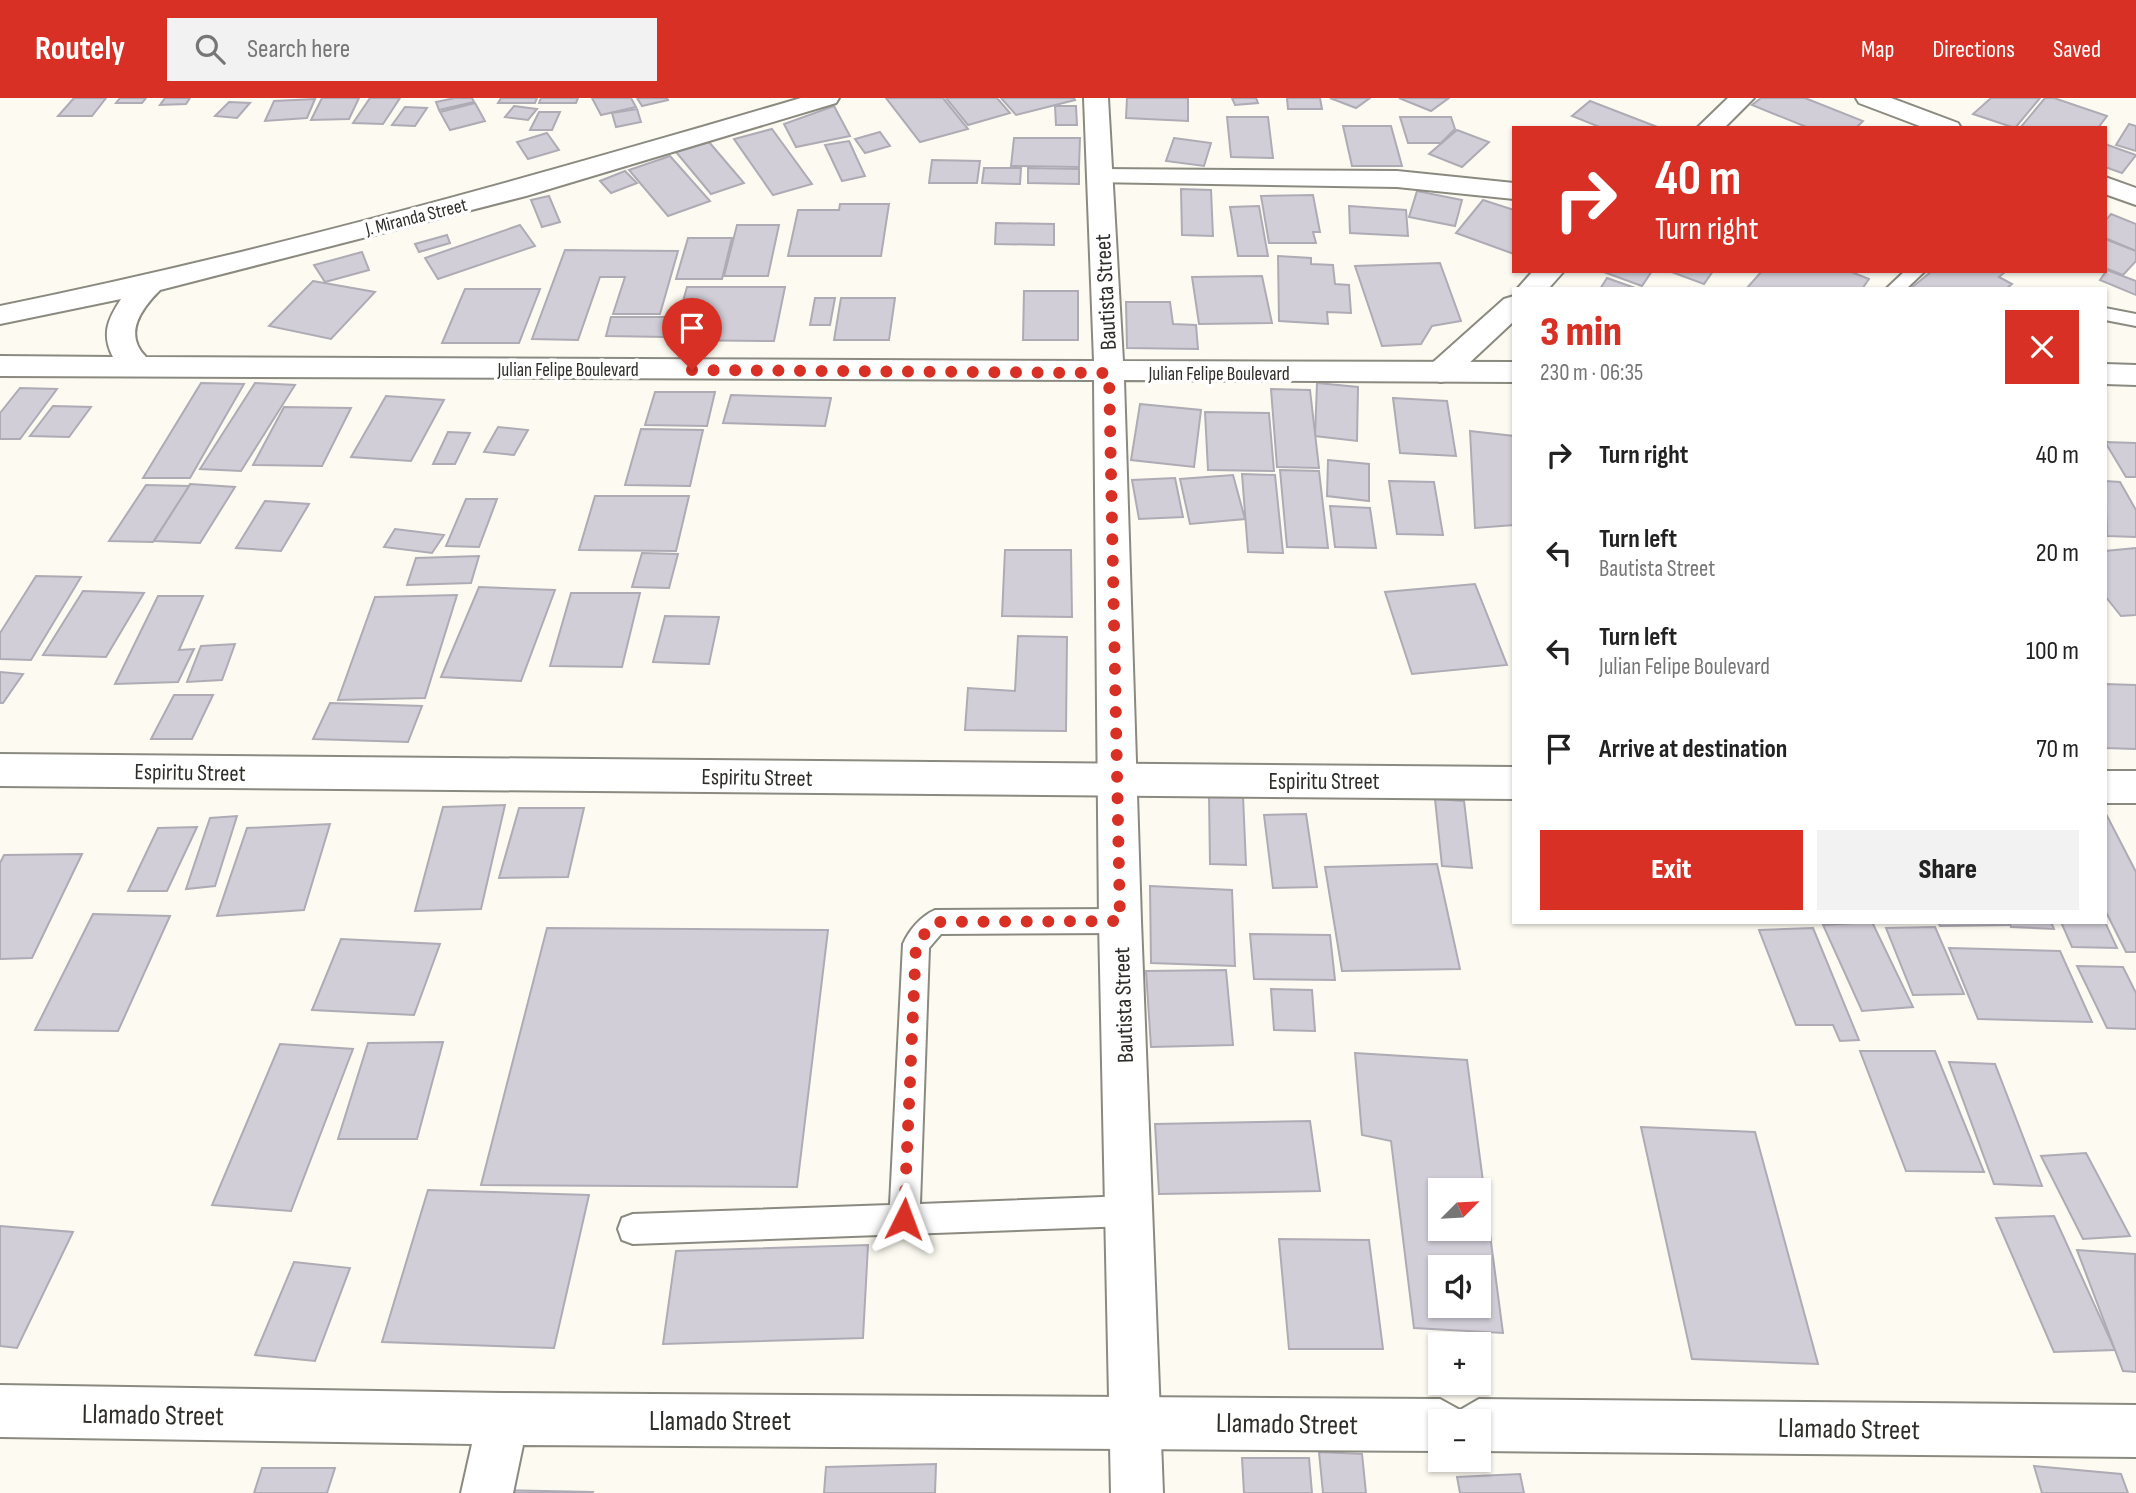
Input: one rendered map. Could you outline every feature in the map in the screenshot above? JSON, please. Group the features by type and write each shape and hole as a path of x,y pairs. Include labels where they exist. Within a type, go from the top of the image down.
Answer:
{"street":[{"name":"J. Miranda Street","path":"0,315 150,284 517,190 827,98"},
{"name":"Bautista Street","path":"1096,98 1109,373 1116,780 1137,1493"},
{"path":"1711,126 1742,98"},
{"path":"1868,98 1944,126"},
{"path":"1100,177 1397,180 1512,191"},
{"path":"2107,186 2136,197"},
{"path":"1533,287 1548,273"},
{"path":"136,365 120,347 120,324 131,304 150,284"},
{"path":"1441,372 1512,306"},
{"name":"Julian Felipe Boulevard","path":"0,366 1109,373 1512,372"},
{"path":"2107,374 2136,375"},
{"name":"Espiritu Street","path":"0,770 1512,783"},
{"path":"2107,787 2136,787"},
{"name":"Llamado Street","path":"0,1411 503,1419 1428,1425"},
{"path":"487,1493 503,1419"},
{"name":"Llamado Street","path":"1491,1425 2136,1431"}],"lane":[{"path":"1897,287 1914,273"},
{"path":"2107,314 2136,320"},
{"path":"904,1219 916,944 935,922 1120,921"},
{"path":"633,1230 1129,1211"}],"building":[{"path":"74,98 106,98 92,116 58,116"},
{"path":"120,98 146,98 142,103 116,103"},
{"path":"165,98 190,98 186,104 160,105"},
{"path":"322,98 359,98 349,119 311,120"},
{"path":"370,98 400,98 383,124 353,123"},
{"path":"472,98 474,102 439,110 436,102"},
{"path":"501,98 537,98 535,103 498,103"},
{"path":"541,98 578,98 576,103 539,103"},
{"path":"592,98 631,98 636,107 601,115"},
{"path":"637,98 667,98 668,100 642,106"},
{"path":"886,98 943,98 968,129 920,142"},
{"path":"946,98 997,98 1010,113 968,125"},
{"path":"1001,98 1074,98 1075,100 1016,115"},
{"path":"1127,98 1188,98 1188,121 1126,118"},
{"path":"1232,98 1256,98 1258,103 1235,105"},
{"path":"1287,98 1320,98 1322,109 1288,109"},
{"path":"1330,98 1370,98 1356,108"},
{"path":"1399,98 1449,98 1431,111"},
{"path":"1761,98 1805,98 1863,121 1858,126 1804,126 1752,105"},
{"path":"1991,98 2040,98 2017,126 1973,114"},
{"path":"2045,98 2054,98 2107,116 2100,126 2022,126"},
{"path":"315,99 307,118 265,121 274,101"},
{"path":"1590,101 1655,126 1597,126 1572,116"},
{"path":"229,102 250,103 237,118 215,116"},
{"path":"475,103 485,121 450,130 440,112"},
{"path":"514,106 537,109 528,120 505,117"},
{"path":"834,106 850,136 796,147 784,124"},
{"path":"1055,106 1076,106 1077,125 1056,125"},
{"path":"405,107 427,108 415,126 392,125"},
{"path":"637,109 641,122 616,127 612,113"},
{"path":"539,112 560,112 552,130 530,130"},
{"path":"1227,117 1268,117 1273,158 1231,157"},
{"path":"1400,117 1451,117 1455,129 1441,143 1408,143"},
{"path":"2129,124 2136,126 2136,151 2116,145"},
{"path":"1343,126 1391,126 1402,166 1352,166"},
{"path":"772,129 812,184 773,195 734,139"},
{"path":"1457,130 1489,142 1462,167 1429,154"},
{"path":"880,132 890,146 865,153 855,139"},
{"path":"547,133 559,150 528,159 517,142"},
{"path":"1014,138 1080,138 1079,167 1011,166"},
{"path":"1174,138 1211,143 1204,166 1166,161"},
{"path":"849,141 865,176 842,181 825,145"},
{"path":"709,142 744,183 711,194 676,152"},
{"path":"2107,145 2136,155 2122,173 2107,168"},
{"path":"670,156 710,201 668,216 629,170"},
{"path":"932,160 980,161 977,183 929,183"},
{"path":"984,168 1021,168 1020,184 982,183"},
{"path":"1028,168 1079,169 1079,184 1028,183"},
{"path":"625,171 637,183 611,193 600,181"},
{"path":"1181,189 1211,190 1213,236 1182,235"},
{"path":"1417,191 1462,200 1455,226 1409,217"},
{"path":"1313,195 1320,232 1313,232 1316,243 1269,243 1261,196"},
{"path":"549,196 560,222 542,227 531,200"},
{"path":"1483,200 1512,209 1512,253 1456,233"},
{"path":"840,204 889,204 881,256 788,256 798,210 839,210"},
{"path":"1259,206 1268,256 1238,256 1230,207"},
{"path":"1349,206 1406,210 1408,236 1350,233"},
{"path":"2111,214 2136,224 2136,251 2107,239 2107,219"},
{"path":"996,223 1054,224 1054,245 995,244"},
{"path":"520,225 535,246 438,279 425,258"},
{"path":"737,225 779,225 768,276 724,276"},
{"path":"447,235 450,243 419,252 415,244"},
{"path":"688,238 732,238 722,279 676,279"},
{"path":"2107,240 2136,251 2136,261 2123,275 2107,269"},
{"path":"565,250 678,251 660,314 613,314 625,277 600,277 578,340 532,339"},
{"path":"362,252 369,270 325,282 314,265"},
{"path":"1278,256 1311,258 1311,264 1333,265 1335,284 1349,285 1351,313 1327,312 1328,324 1279,321"},
{"path":"1440,263 1461,321 1432,326 1421,344 1382,346 1355,266"},
{"path":"2107,270 2136,281 2136,295 2100,280"},
{"path":"1606,273 1651,273 1642,286"},
{"path":"1674,273 1712,273 1704,284"},
{"path":"1760,273 1854,273 1869,279 1863,287 1748,287"},
{"path":"1930,273 2004,273 1999,277 2012,284 2008,287 1912,287"},
{"path":"1262,276 1272,323 1199,324 1192,277"},
{"path":"1607,278 1632,287 1601,287"},
{"path":"313,281 375,292 331,339 269,326"},
{"path":"687,287 785,287 774,341 672,340"},
{"path":"465,289 540,289 519,343 442,343"},
{"path":"1024,291 1078,291 1078,340 1023,340"},
{"path":"815,298 835,298 830,325 810,325"},
{"path":"841,298 895,298 889,340 834,340"},
{"path":"1126,302 1170,302 1173,324 1196,325 1198,349 1127,348"},
{"path":"611,317 672,317 667,337 606,336"},
{"path":"201,383 244,384 190,478 143,478"},
{"path":"255,383 295,385 241,471 200,469"},
{"path":"1317,383 1358,387 1357,441 1315,436"},
{"path":"20,388 57,389 20,439 0,439 0,413"},
{"path":"1271,389 1310,390 1319,468 1277,467"},
{"path":"655,392 715,392 707,426 645,425"},
{"path":"731,395 831,398 825,426 723,423"},
{"path":"386,396 444,400 411,461 351,457"},
{"path":"1393,398 1447,401 1456,456 1400,453"},
{"path":"1140,404 1201,410 1194,467 1131,460"},
{"path":"53,406 91,407 69,437 30,436"},
{"path":"284,407 351,408 322,466 253,465"},
{"path":"1205,412 1269,413 1274,471 1208,470"},
{"path":"498,427 528,430 514,455 484,452"},
{"path":"641,429 703,430 690,486 625,485"},
{"path":"1470,431 1512,436 1512,525 1475,528"},
{"path":"448,432 470,433 455,464 433,464"},
{"path":"2107,442 2136,443 2136,477 2126,477"},
{"path":"1328,460 1369,464 1369,501 1327,496"},
{"path":"1280,470 1319,471 1328,548 1287,547"},
{"path":"1242,474 1275,475 1283,553 1248,552"},
{"path":"1233,475 1245,519 1190,524 1180,479"},
{"path":"1175,478 1183,517 1139,519 1132,480"},
{"path":"1389,481 1434,482 1443,535 1397,534"},
{"path":"2107,481 2120,482 2136,510 2136,537 2107,536"},
{"path":"190,484 235,487 200,543 154,541"},
{"path":"146,485 189,486 153,542 109,541"},
{"path":"595,496 689,496 676,551 579,550"},
{"path":"466,499 497,499 479,547 446,546"},
{"path":"265,501 309,504 281,551 236,548"},
{"path":"1330,506 1370,508 1376,548 1335,547"},
{"path":"395,529 444,535 432,553 384,547"},
{"path":"2136,548 2136,615 2121,616 2107,598 2107,551"},
{"path":"1005,550 1071,550 1072,617 1002,616"},
{"path":"642,553 678,554 669,588 632,587"},
{"path":"479,556 471,583 407,585 416,558"},
{"path":"36,576 81,577 31,660 0,659 0,633"},
{"path":"1475,584 1507,665 1412,674 1385,592"},
{"path":"479,587 555,590 521,681 441,677"},
{"path":"83,591 144,593 106,657 43,655"},
{"path":"571,593 640,593 622,667 550,666"},
{"path":"457,595 425,698 338,700 375,597"},
{"path":"158,596 203,596 179,650 194,649 178,682 115,684"},
{"path":"665,616 719,617 709,664 653,662"},
{"path":"1018,636 1067,637 1066,731 965,730 968,688 1015,691"},
{"path":"235,644 222,680 187,682 201,646"},
{"path":"0,672 23,674 3,703 0,703"},
{"path":"2107,684 2136,685 2136,749 2107,748"},
{"path":"174,695 213,695 192,739 151,739"},
{"path":"330,703 422,706 408,742 313,739"},
{"path":"1209,795 1243,796 1246,865 1210,864"},
{"path":"1435,799 1464,801 1472,868 1442,866"},
{"path":"505,805 481,909 415,911 443,807"},
{"path":"519,808 584,808 568,877 499,878"},
{"path":"1306,814 1317,887 1273,888 1264,815"},
{"path":"237,816 215,886 186,889 210,818"},
{"path":"2107,816 2136,872 2136,952 2126,952 2107,914"},
{"path":"330,824 304,910 217,916 247,828"},
{"path":"197,827 167,891 128,891 158,828"},
{"path":"82,854 32,958 0,959 0,863 4,855"},
{"path":"1437,864 1460,969 1342,971 1325,867"},
{"path":"1150,886 1232,890 1235,966 1151,963"},
{"path":"93,914 170,916 118,1031 35,1030"},
{"path":"1873,924 1913,1007 1862,1011 1823,925"},
{"path":"1939,924 2010,925 1940,926"},
{"path":"2010,924 2052,924 2054,929 2011,927"},
{"path":"2062,924 2106,924 2117,948 2072,947"},
{"path":"1935,927 1964,994 1913,995 1886,928"},
{"path":"547,928 828,930 797,1187 481,1185"},
{"path":"1813,928 1859,1040 1840,1041 1833,1025 1796,1025 1759,930"},
{"path":"1250,934 1330,935 1335,980 1254,979"},
{"path":"341,939 440,944 414,1015 312,1010"},
{"path":"1949,948 2060,951 2092,1022 1978,1019"},
{"path":"2077,966 2123,967 2136,993 2136,1029 2107,1028"},
{"path":"1226,970 1233,1045 1151,1047 1146,971"},
{"path":"1271,989 1312,990 1315,1031 1274,1030"},
{"path":"443,1042 417,1139 338,1139 368,1043"},
{"path":"280,1044 353,1049 291,1211 212,1205"},
{"path":"1860,1051 1935,1051 1984,1172 1906,1171"},
{"path":"1355,1053 1467,1060 1483,1178 1428,1178 1428,1241 1491,1241 1503,1333 1414,1328 1391,1141 1362,1135"},
{"path":"1949,1062 1995,1064 2042,1186 1994,1184"},
{"path":"1310,1121 1320,1191 1159,1194 1155,1124"},
{"path":"1641,1127 1755,1132 1818,1364 1692,1359"},
{"path":"2086,1153 2130,1236 2083,1239 2041,1156"},
{"path":"428,1190 589,1195 554,1348 382,1342"},
{"path":"2054,1216 2115,1350 2054,1352 1996,1218"},
{"path":"0,1226 73,1232 17,1348 0,1346"},
{"path":"1279,1239 1369,1240 1383,1349 1289,1349"},
{"path":"868,1245 863,1338 663,1344 676,1251"},
{"path":"2077,1250 2135,1254 2136,1372 2123,1371"},
{"path":"294,1262 350,1268 315,1361 255,1355"},
{"path":"1319,1452 1362,1454 1366,1493 1323,1493"},
{"path":"1242,1458 1309,1458 1312,1493 1244,1493"},
{"path":"936,1464 935,1493 824,1493 826,1467"},
{"path":"2034,1466 2121,1474 2128,1493 2042,1493"},
{"path":"262,1468 335,1468 327,1493 254,1493"},
{"path":"1520,1474 1524,1493 1460,1493 1457,1477"},
{"path":"500,1490 594,1492 499,1493"}],"route":[{"path":"692,370 1109,373 1120,921 935,922 916,944 904,1219"}]}
